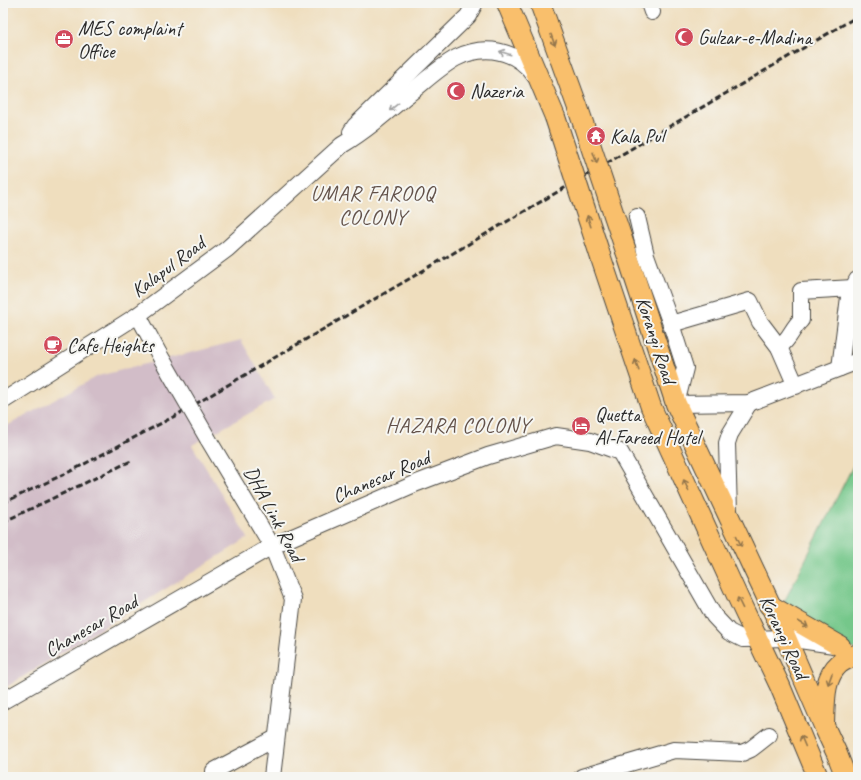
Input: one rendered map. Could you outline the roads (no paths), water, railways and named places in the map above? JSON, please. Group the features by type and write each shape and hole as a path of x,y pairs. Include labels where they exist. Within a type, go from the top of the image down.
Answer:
{"main road":[{"name":"Korangi Road","path":"507,3 555,117 650,407 780,686 818,777"},
{"name":"Korangi Road","path":"540,3 578,108 676,404 769,605 786,638 824,726 838,754 846,777"},
{"path":"769,605 851,651 830,675 827,690 824,726"}],"street":[{"path":"342,145 355,126 468,16 475,3"},
{"path":"342,145 360,134 446,64 463,55 480,51 495,50 510,54 521,60 529,68 543,88"},
{"name":"Kalapul Road","path":"3,401 138,315 241,237 342,145"},
{"path":"637,217 646,255 685,368 676,404 749,403 858,361"},
{"path":"779,347 791,336 797,324 801,320 801,291 856,283"},
{"path":"840,368 849,297 856,283"},
{"path":"671,324 750,301 760,322 779,347 796,386"},
{"name":"DHA Link Road","path":"138,315 208,439 272,546 293,600 272,777"},
{"path":"730,520 727,443 730,434 749,403"},
{"name":"Chanesar Road","path":"3,701 272,546 417,483 488,456 556,436 590,441 620,452 714,616 732,634 743,638 786,638 851,651"},
{"path":"582,777 674,750 742,752 750,749 769,735"},
{"path":"214,777 214,771 276,738"}],"railway":[{"path":"3,503 73,470 175,416 858,16"},
{"path":"3,522 131,461"}],"place":[{"name":"Gulzar-e-Madina","path":"684,37"},
{"name":"MES complaint Office","path":"64,39"},
{"name":"Nazeria","path":"456,91"},
{"name":"Kala Pul","path":"596,136"},
{"name":"Cafe Heights","path":"53,345"},
{"name":"Quetta Al-Fareed Hotel","path":"581,426"}],"district":[{"name":"UMAR FAROOQ COLONY","path":"373,205"},
{"name":"HAZARA COLONY","path":"458,425"}]}
